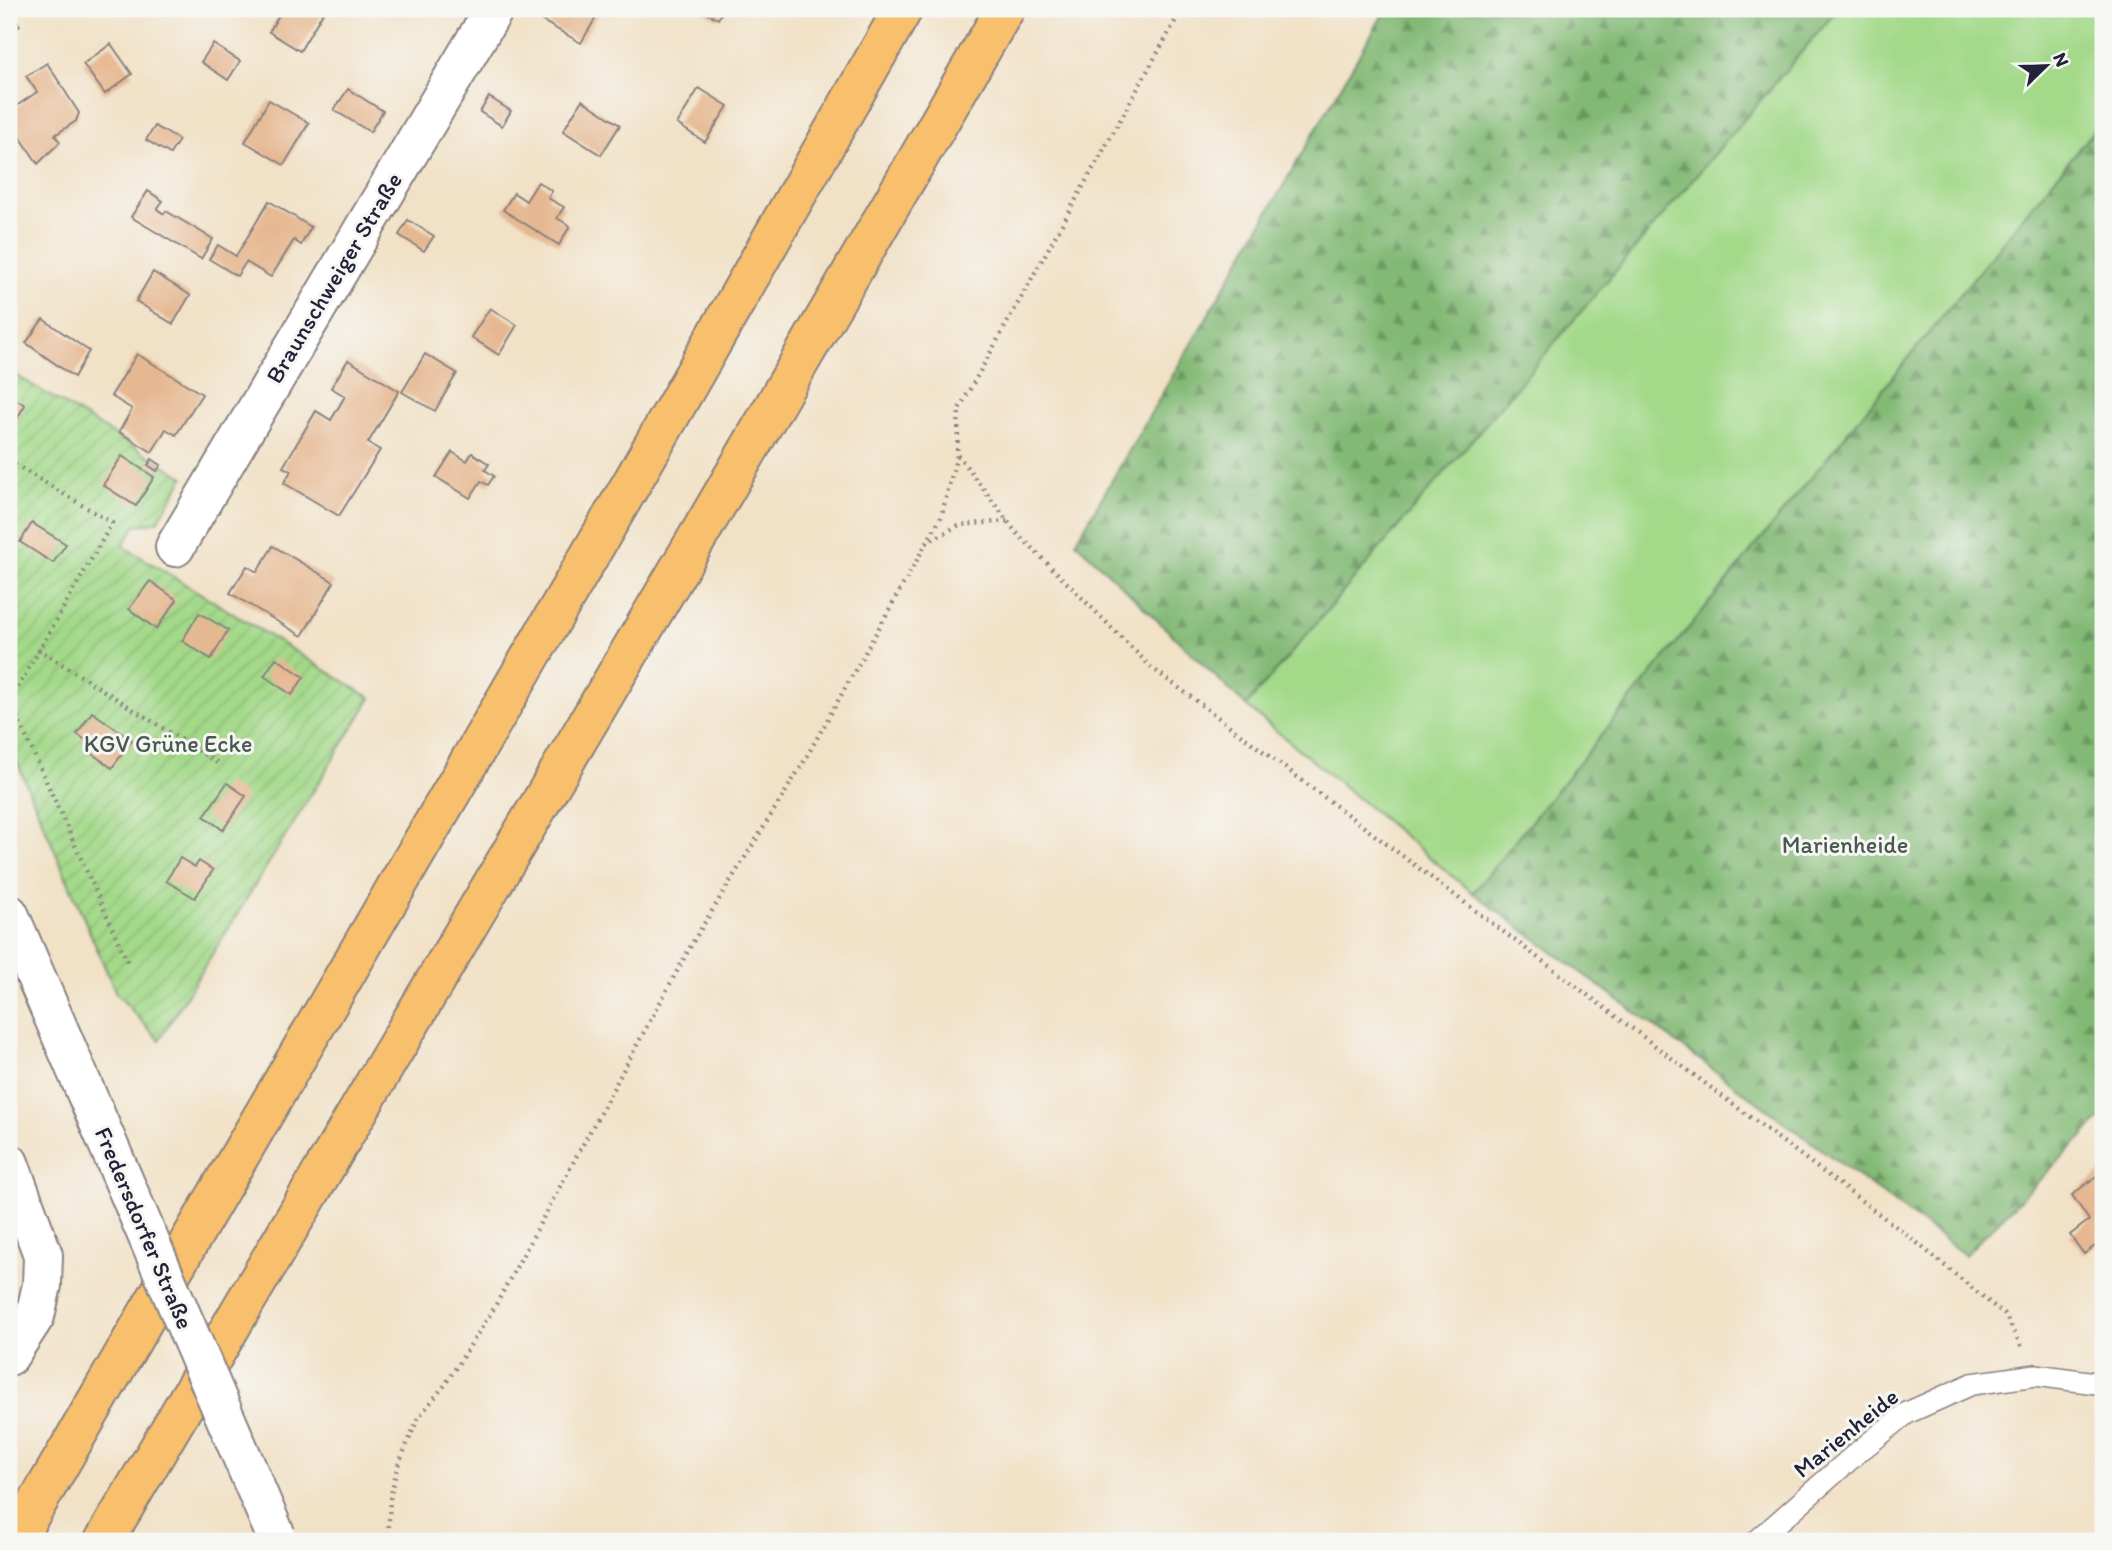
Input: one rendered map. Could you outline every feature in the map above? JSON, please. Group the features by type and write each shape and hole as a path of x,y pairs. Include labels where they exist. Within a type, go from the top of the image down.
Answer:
{"highway":[{"path":"15,1541 627,491 903,9"},
{"path":"104,1541 710,516 1005,9"}],"street":[{"name":"Braunschweiger Straße","path":"175,547 494,9"},
{"name":"Fredersdorfer Straße","path":"9,914 277,1538"},
{"path":"9,1163 43,1255 43,1285 35,1316 9,1356"}],"lane":[{"name":"Marienheide","path":"1757,1541 1907,1413 1972,1384 2036,1375 2103,1384"}],"path":[{"path":"388,1541 390,1499 397,1468 418,1418 444,1386 493,1310 694,940 802,765 941,517 957,454 959,410 1182,9"},
{"path":"957,454 1007,521 1151,667 1911,1238 2006,1315 2036,1375"},
{"path":"9,461 112,523 10,701 129,965"},
{"path":"926,543 959,526 1007,521"},
{"path":"38,649 221,765"}],"green space":[{"path":"1386,9 1838,9 1246,706 1076,542"},
{"path":"1838,9 2103,9 2103,119 1473,893 1246,706"},
{"name":"Marienheide","path":"2103,119 2103,1116 1965,1255 1473,893"},
{"name":"KGV Grüne Ecke","path":"9,371 184,477 158,521 135,526 123,546 371,698 159,1040 116,993 9,744"}],"building":[{"path":"9,9 20,26 9,33"},
{"path":"270,9 325,9 300,51 269,32 279,15"},
{"path":"547,9 601,9 581,43 541,20"},
{"path":"700,9 724,9 718,19"},
{"path":"111,44 132,74 105,94 83,64"},
{"path":"213,44 240,61 228,80 201,62"},
{"path":"47,63 79,113 76,121 55,135 60,142 38,164 9,120 9,111 37,92 26,76"},
{"path":"699,88 728,106 705,142 677,124"},
{"path":"348,89 383,111 370,132 334,110"},
{"path":"489,97 511,111 502,126 480,112"},
{"path":"269,100 309,123 284,165 245,142"},
{"path":"582,100 620,125 601,155 563,131"},
{"path":"155,126 179,140 170,154 146,140"},
{"path":"538,182 552,191 548,198 564,207 557,218 570,226 559,245 503,210 514,193 526,201"},
{"path":"148,191 163,201 157,209 164,214 166,211 213,239 201,259 131,217"},
{"path":"269,201 311,227 301,245 294,240 271,277 246,262 237,276 209,259 218,245 236,256"},
{"path":"408,220 434,236 424,251 399,235"},
{"path":"153,272 190,295 173,324 136,301"},
{"path":"490,308 517,325 499,355 471,337"},
{"path":"43,319 89,351 74,377 26,343"},
{"path":"137,354 202,394 176,435 166,429 152,452 119,432 132,409 111,396"},
{"path":"425,354 457,373 435,411 402,392"},
{"path":"348,360 399,391 368,443 380,450 339,516 284,483 291,471 283,467 316,411 331,420 345,396 331,388"},
{"path":"9,395 25,405 9,432"},
{"path":"452,452 467,461 472,453 489,464 485,470 494,476 488,485 481,481 470,498 436,477"},
{"path":"122,456 154,477 136,506 103,485"},
{"path":"152,459 161,465 157,471 148,465"},
{"path":"32,523 66,544 53,563 20,542"},
{"path":"273,546 334,582 302,636 230,593 247,566 257,572"},
{"path":"150,581 177,600 156,629 129,609"},
{"path":"199,613 228,630 211,659 182,641"},
{"path":"276,658 304,677 292,695 264,676"},
{"path":"92,712 132,740 112,768 87,750 91,744 77,734"},
{"path":"227,783 246,796 223,830 204,816"},
{"path":"180,858 195,867 199,861 213,870 195,898 166,881"},
{"path":"2103,1171 2103,1240 2084,1254 2070,1235 2089,1220 2072,1195"}]}
